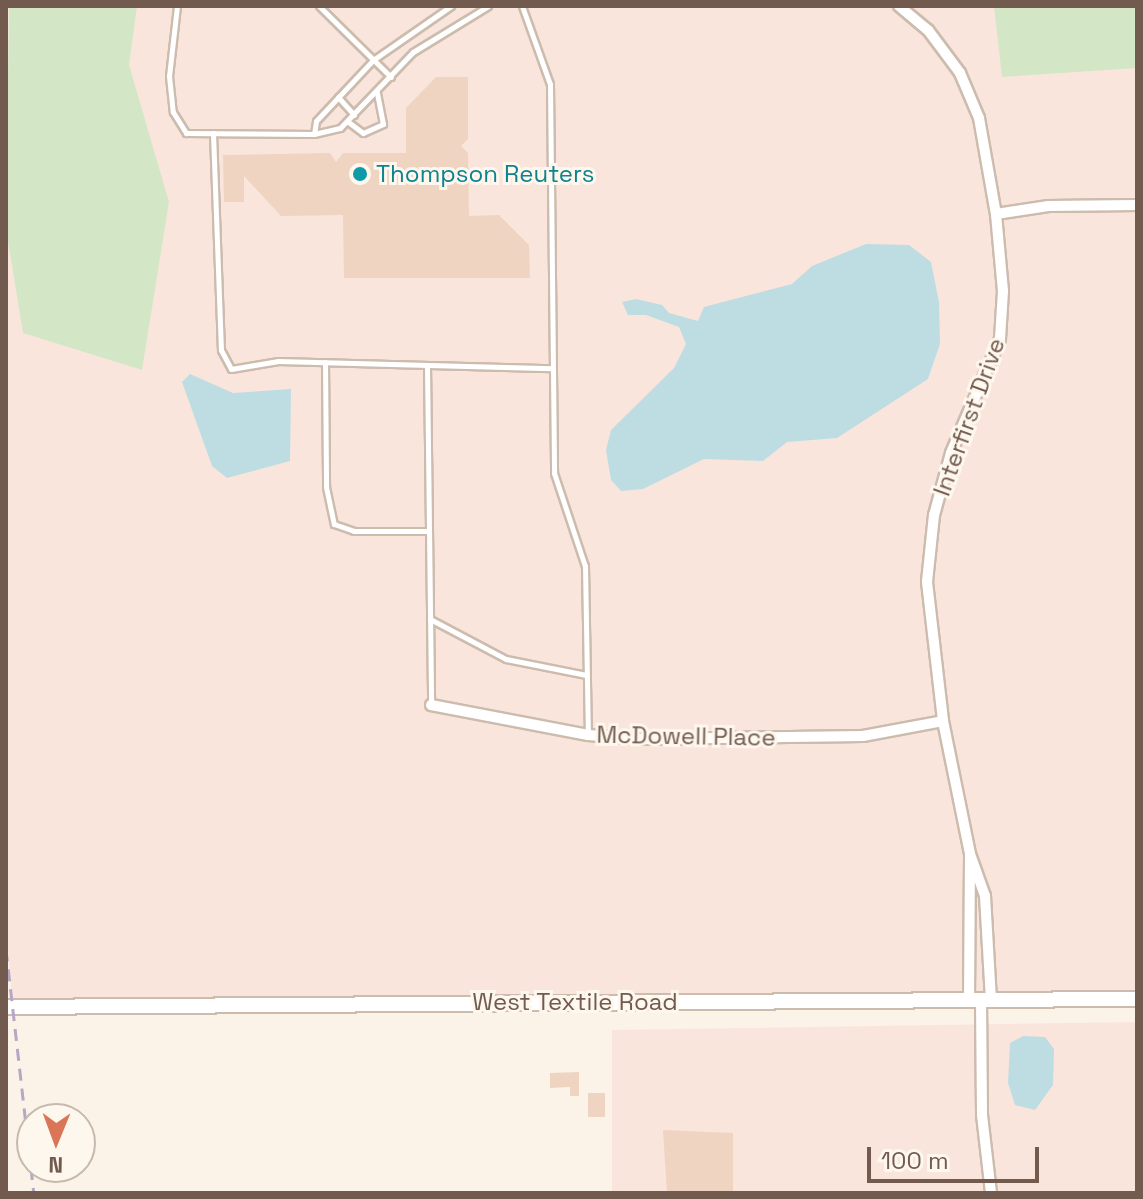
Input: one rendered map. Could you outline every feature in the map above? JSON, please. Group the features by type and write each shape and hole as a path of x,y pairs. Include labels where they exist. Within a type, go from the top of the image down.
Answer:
{"main road":[{"name":"West Textile Road","path":"9,1007 1137,999"}],"street":[{"name":"Interfirst Drive","path":"899,6 928,30 960,73 979,118 996,214 1003,291 1000,339 951,453 930,555 930,647 970,854 980,999"},
{"path":"996,214 1048,206 1137,205"},
{"name":"McDowell Place","path":"431,705 588,735 863,736 943,721"},
{"name":"Interfirst Drive","path":"970,854 985,896 980,999"},
{"path":"980,999 981,1091 991,1193"}],"lane":[{"path":"177,6 169,76 173,112 186,133 314,134 347,121 413,52 488,6"},
{"path":"319,6 391,77"},
{"path":"314,134 316,121 373,60 451,6"},
{"path":"522,6 550,84 555,485 578,536 585,566 588,735"},
{"path":"347,121 363,133 383,124 377,92"},
{"path":"338,97 354,115"},
{"path":"213,133 224,360 231,369 278,361 552,368"},
{"path":"325,362 326,487 334,524 354,531 428,531"},
{"path":"427,365 431,705"},
{"path":"430,619 506,659 586,675"}],"shaded area":[{"path":"6,6 1137,6 1137,999 13,1007 6,926"},
{"path":"1137,1022 1137,1193 612,1193 612,1030"}],"green space":[{"path":"9,6 137,6 129,65 169,202 142,370 23,333 6,229"},
{"path":"994,6 1137,6 1137,68 1002,77"}],"water":[{"path":"866,244 909,245 931,262 939,302 940,344 928,379 837,438 787,442 763,461 704,459 643,489 621,491 611,480 606,450 611,430 674,368 686,344 679,327 646,315 628,315 622,302 636,299 662,305 669,313 698,321 704,307 792,284 812,266"},
{"path":"190,374 233,393 291,389 290,461 227,478 212,466 182,382"},
{"path":"1023,1036 1045,1037 1054,1049 1053,1085 1035,1110 1015,1105 1008,1083 1010,1043"}],"building":[{"name":"Thompson Reuters","path":"436,77 468,77 468,139 461,146 468,153 469,216 499,215 529,245 530,278 344,278 343,215 281,216 244,176 244,202 224,202 223,155 330,153 336,162 343,153 406,153 406,108"},
{"path":"579,1072 579,1096 570,1096 570,1087 550,1088 550,1073"},
{"path":"588,1093 605,1093 605,1117 588,1117"},
{"path":"663,1130 733,1133 733,1193 667,1193"}],"railway":[{"path":"6,949 34,1193"}],"place":[{"name":"Thompson Reuters","path":"360,174"}]}
